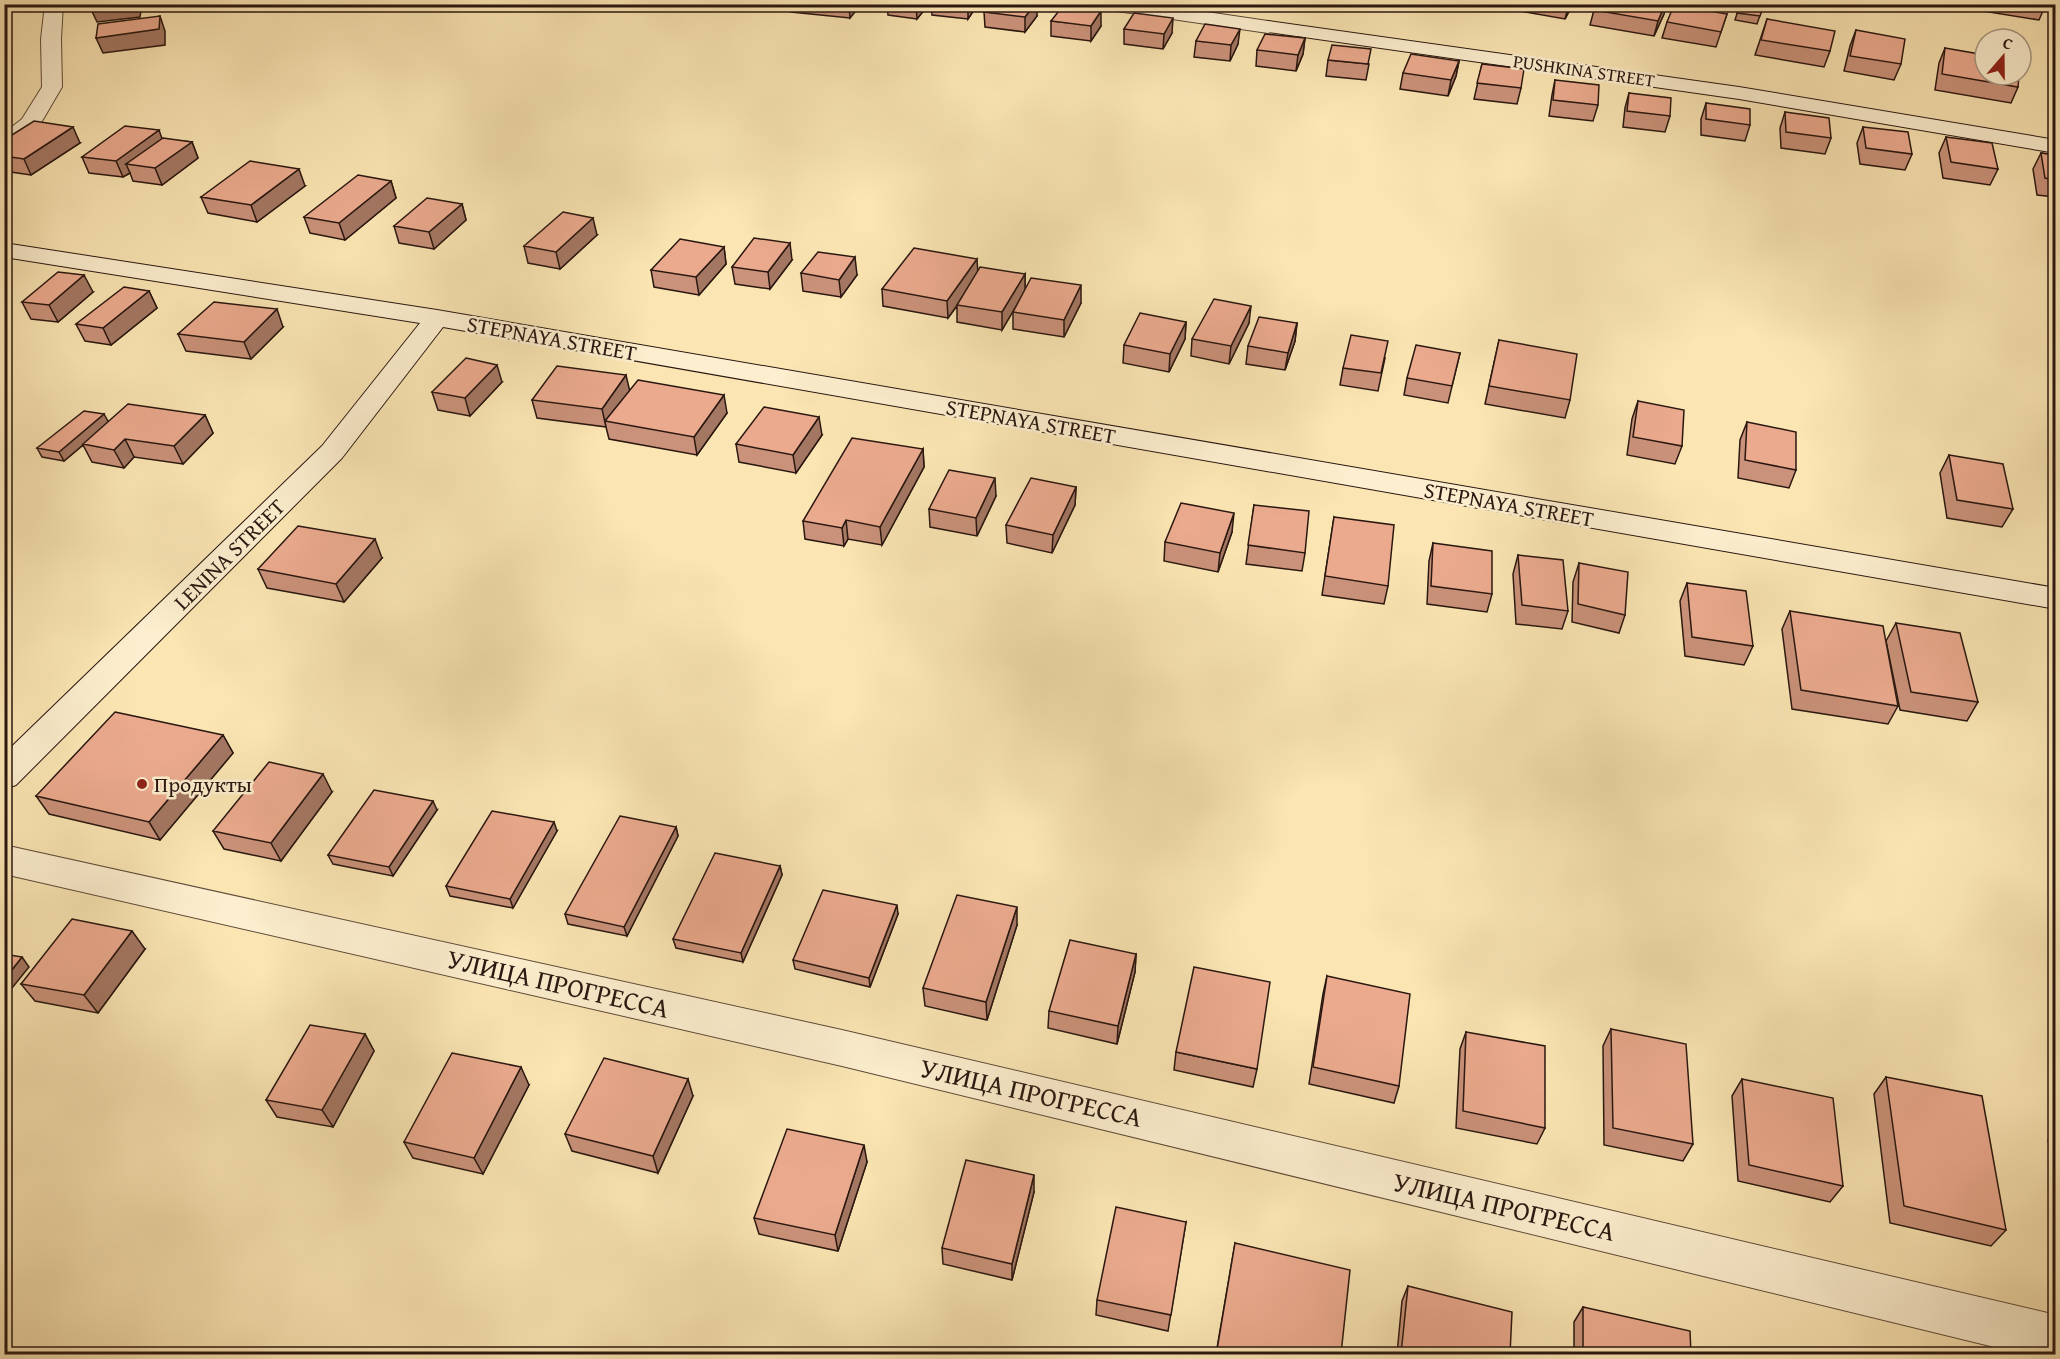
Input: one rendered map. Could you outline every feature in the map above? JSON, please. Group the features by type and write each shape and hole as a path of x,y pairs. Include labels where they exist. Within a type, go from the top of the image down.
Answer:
{"street":[{"path":"4,144 30,123 52,87 51,39 54,4"},
{"name":"PUSHKINA STREET","path":"1110,4 1739,93 2055,147"},
{"path":"1268,27 1285,12"},
{"name":"STEPNAYA STREET","path":"4,250 437,318 2055,599"},
{"name":"LENINA STREET","path":"4,776 332,452 437,318"},
{"name":"УЛИЦА ПРОГРЕССА","path":"4,859 854,1051 2055,1339"}],"building":[{"path":"91,4 114,4 90,7"},
{"path":"991,4 1035,4 1025,17 984,12"},
{"path":"1597,4 1665,4 1658,21 1594,10"},
{"path":"1740,4 1764,4 1760,16 1737,13"},
{"path":"1674,5 1727,14 1721,32 1667,22"},
{"path":"1062,7 1101,11 1091,26 1051,21"},
{"path":"1134,13 1173,18 1164,34 1124,29"},
{"path":"160,16 159,29 96,38 98,24"},
{"path":"1767,19 1835,31 1830,51 1761,40"},
{"path":"1205,24 1240,29 1231,45 1196,41"},
{"path":"1856,30 1905,39 1901,64 1850,56"},
{"path":"1265,34 1305,38 1298,55 1257,50"},
{"path":"1332,45 1371,49 1368,64 1328,60"},
{"path":"1945,48 1973,53 1973,79 1942,74"},
{"path":"1411,54 1459,61 1451,80 1403,73"},
{"path":"1482,64 1524,69 1521,88 1477,83"},
{"path":"1555,80 1599,85 1598,105 1553,100"},
{"path":"1629,93 1671,98 1670,116 1627,111"},
{"path":"1706,103 1750,109 1750,125 1706,119"},
{"path":"1785,112 1829,118 1831,138 1786,132"},
{"path":"34,121 73,127 24,159 4,156 4,140"},
{"path":"125,126 159,130 116,161 82,157"},
{"path":"1863,127 1908,132 1912,154 1866,148"},
{"path":"1946,137 1992,143 1998,169 1951,162"},
{"path":"163,138 192,142 155,168 126,164"},
{"path":"2041,153 2055,155 2055,180 2045,178"},
{"path":"250,161 299,169 251,205 201,197"},
{"path":"358,175 391,181 339,223 304,217"},
{"path":"427,198 462,204 429,232 394,226"},
{"path":"563,212 593,218 556,252 524,246"},
{"path":"754,238 790,243 768,272 732,267"},
{"path":"680,239 724,247 696,277 651,270"},
{"path":"914,248 977,259 947,301 882,289"},
{"path":"818,252 855,257 839,280 801,273"},
{"path":"980,267 1025,274 1002,312 957,305"},
{"path":"58,272 84,275 49,305 22,302"},
{"path":"1031,278 1081,285 1064,320 1013,312"},
{"path":"124,287 149,291 103,328 76,324"},
{"path":"1214,299 1251,306 1231,346 1192,339"},
{"path":"214,302 277,309 244,342 178,334"},
{"path":"1140,313 1186,322 1170,354 1124,345"},
{"path":"1259,317 1297,323 1288,353 1248,346"},
{"path":"1351,335 1388,341 1381,373 1343,368"},
{"path":"1499,340 1577,354 1570,400 1489,386"},
{"path":"1416,345 1460,353 1452,386 1407,378"},
{"path":"466,358 497,365 465,398 432,392"},
{"path":"557,366 626,375 602,409 532,400"},
{"path":"638,380 724,395 694,437 605,421"},
{"path":"1638,401 1684,410 1682,446 1633,437"},
{"path":"128,404 205,415 174,446 125,439 114,450 83,444"},
{"path":"764,407 819,417 793,455 736,444"},
{"path":"84,411 104,414 59,452 37,448"},
{"path":"1747,422 1796,432 1796,470 1745,460"},
{"path":"852,438 923,449 880,527 846,520 842,528 803,521"},
{"path":"1949,455 2003,464 2013,509 1957,500"},
{"path":"949,470 995,478 976,518 929,509"},
{"path":"1031,478 1076,487 1053,535 1006,525"},
{"path":"1181,503 1234,513 1220,553 1165,542"},
{"path":"1254,505 1309,511 1305,553 1248,545"},
{"path":"1334,517 1394,525 1388,586 1325,576"},
{"path":"298,526 375,539 336,584 258,569"},
{"path":"1433,543 1492,551 1492,594 1431,586"},
{"path":"1518,555 1563,560 1568,611 1522,605"},
{"path":"1579,563 1628,572 1625,615 1578,604"},
{"path":"1687,583 1746,591 1753,646 1692,637"},
{"path":"1790,611 1883,626 1898,706 1801,690"},
{"path":"1896,623 1960,633 1978,702 1911,692"},
{"name":"Продукты","path":"115,712 223,735 149,822 36,796"},
{"path":"269,762 323,774 271,843 213,831"},
{"path":"374,790 433,801 389,867 328,855"},
{"path":"492,811 554,822 510,899 446,886"},
{"path":"620,816 676,827 624,927 565,914"},
{"path":"715,853 780,866 741,953 673,939"},
{"path":"823,890 897,905 869,978 793,960"},
{"path":"957,895 1017,907 986,1002 923,988"},
{"path":"72,919 132,931 84,995 21,984"},
{"path":"1070,940 1136,954 1118,1026 1049,1011"},
{"path":"4,954 22,957 4,980"},
{"path":"1194,967 1270,982 1257,1069 1176,1052"},
{"path":"1327,976 1410,994 1399,1086 1313,1067"},
{"path":"310,1025 365,1034 322,1110 266,1100"},
{"path":"1611,1029 1686,1044 1693,1144 1613,1128"},
{"path":"1466,1032 1545,1046 1545,1128 1463,1111"},
{"path":"452,1053 521,1067 474,1158 404,1142"},
{"path":"604,1058 688,1079 653,1156 565,1134"},
{"path":"1886,1077 1982,1096 2006,1230 1904,1206"},
{"path":"1742,1079 1833,1098 1843,1186 1749,1165"},
{"path":"787,1129 864,1145 835,1235 754,1218"},
{"path":"966,1160 1034,1175 1012,1264 942,1248"},
{"path":"1116,1207 1186,1222 1171,1315 1097,1300"},
{"path":"1235,1243 1350,1270 1341,1354 1235,1354 1217,1350"},
{"path":"1408,1286 1512,1312 1510,1354 1401,1354"},
{"path":"1583,1307 1690,1331 1691,1354 1583,1354"}],"place":[{"name":"Продукты","path":"142,784"}]}
